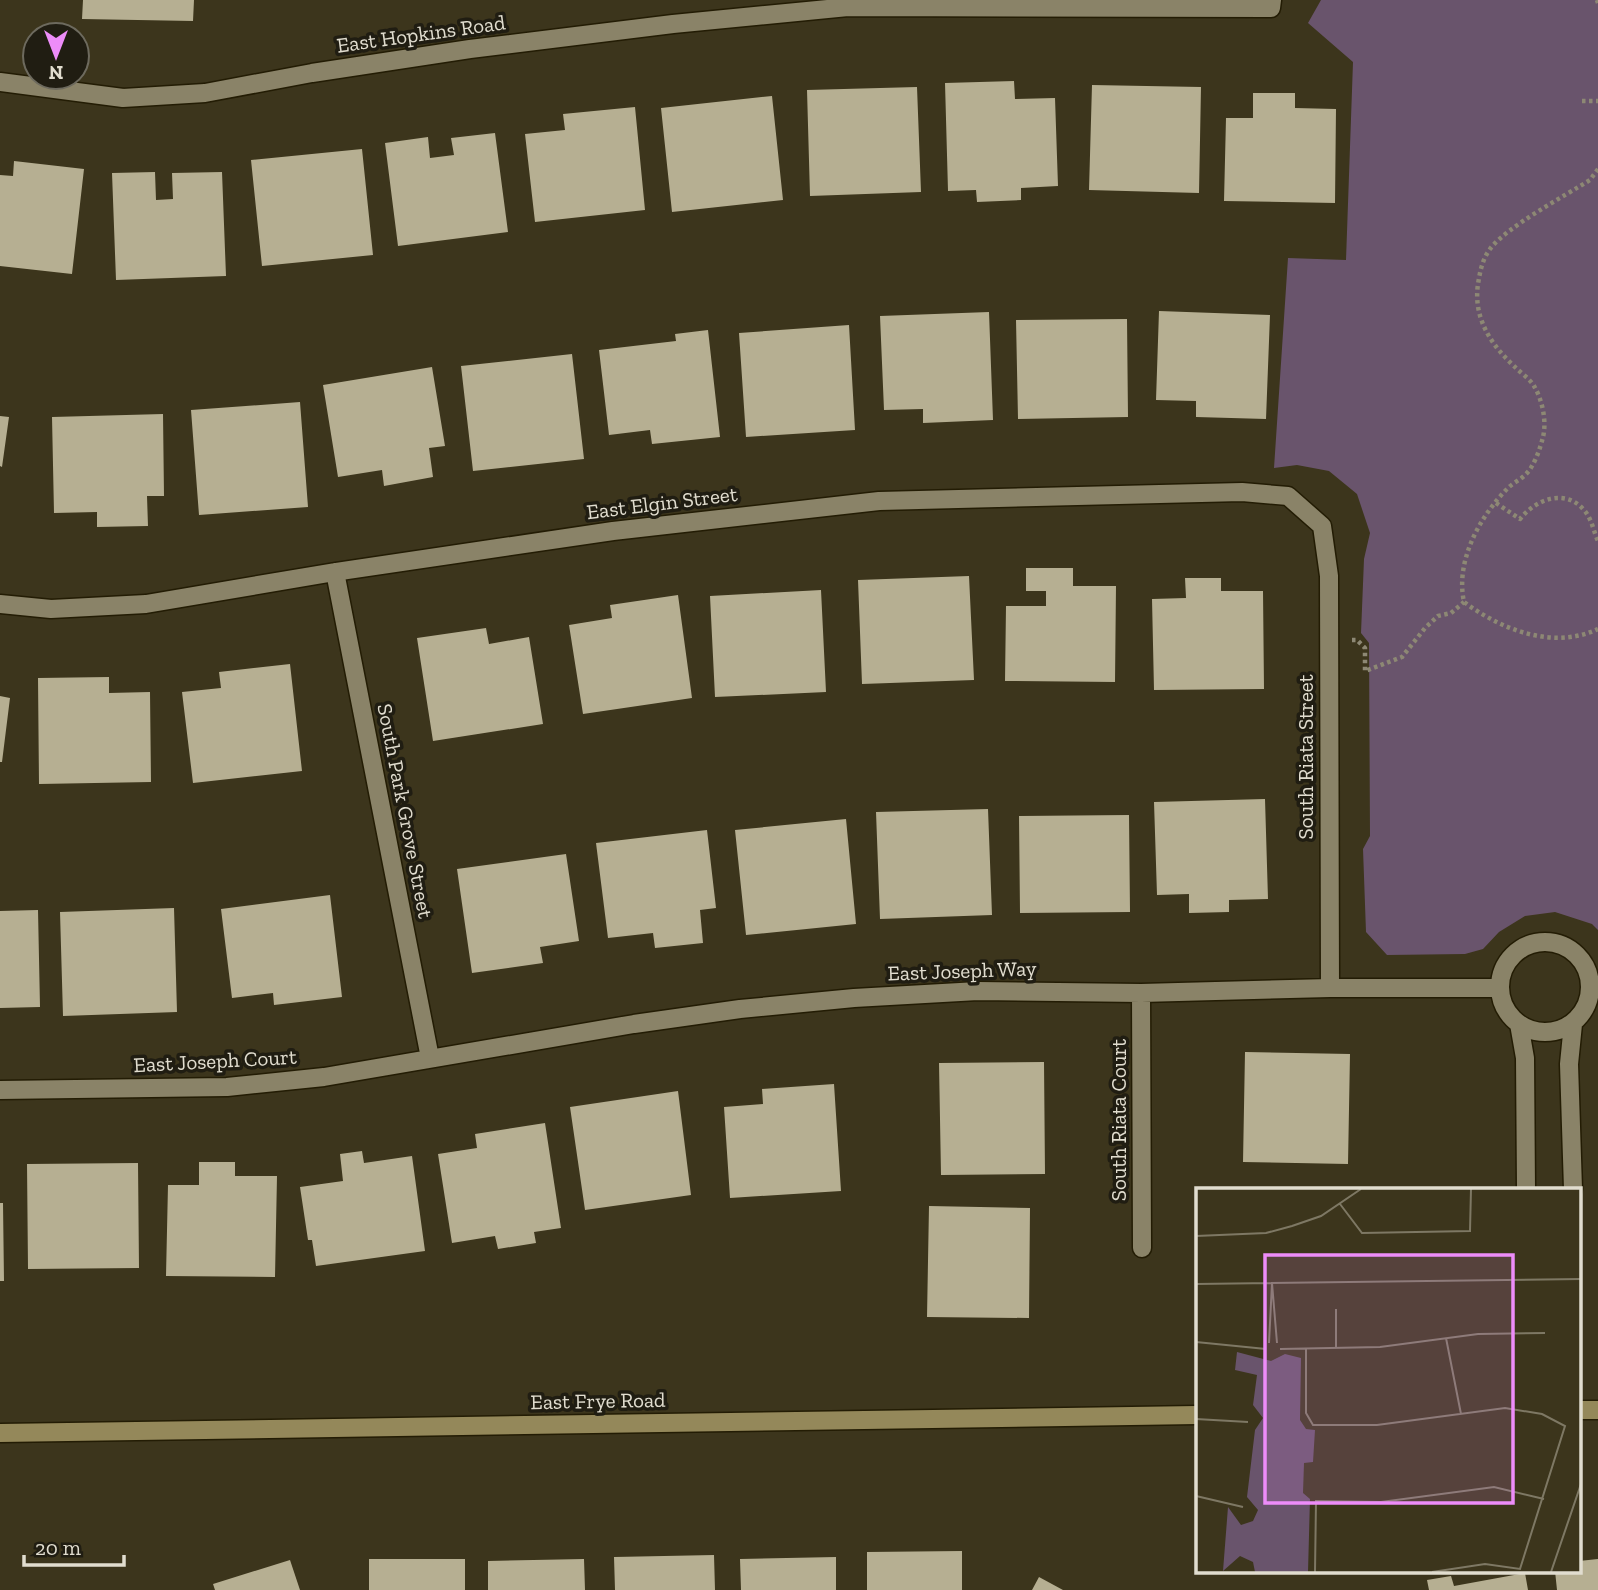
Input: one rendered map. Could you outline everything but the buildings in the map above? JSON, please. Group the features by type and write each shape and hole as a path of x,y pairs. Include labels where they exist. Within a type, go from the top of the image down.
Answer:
{"street":[{"name":"East Hopkins Road","path":"0,82 123,97 205,93 312,73 470,49 673,24 848,7 1271,4"},
{"name":"East Elgin Street","path":"0,604 51,609 146,604 335,572 613,531 879,501 1242,492 1288,496 1322,526"},
{"name":"South Riata Street","path":"1322,526 1329,576 1329,988"},
{"name":"South Park Grove Street","path":"335,572 430,1058"},
{"path":"1550,942 1562,945 1582,961 1594,986 1583,1013 1573,1024 1545,1032 1518,1024 1505,1008 1500,988 1501,975 1514,953 1525,946 1550,942"},
{"name":"East Joseph Way","path":"430,1058 634,1024 740,1009 854,998 978,991 1141,993 1329,988 1500,988"},
{"name":"South Riata Court","path":"1141,993 1142,1248"},
{"path":"1518,1024 1525,1058 1526,1188"},
{"path":"1573,1024 1569,1064 1573,1188"},
{"name":"East Joseph Court","path":"0,1090 227,1087 324,1077 430,1058"},
{"path":"1580,1410 1598,1410"},
{"name":"East Frye Road","path":"0,1433 1196,1415"}],"path":[{"path":"1582,101 1598,101"},
{"path":"1464,602 1463,574 1472,541 1488,511 1509,487 1527,473 1544,435 1543,409 1533,384 1493,344 1478,314 1480,268 1490,248 1516,227 1590,180 1598,169"},
{"path":"1496,503 1520,519 1536,504 1550,498 1566,498 1584,510 1598,541"},
{"path":"1464,602 1507,626 1536,637 1569,637 1598,629"},
{"path":"1329,639 1357,640 1366,648 1366,671 1402,657 1438,616 1451,612 1464,602"}],"shaded area":[{"path":"1321,0 1598,0 1598,930 1592,924 1555,912 1525,916 1499,932 1483,949 1465,954 1387,955 1366,932 1363,849 1370,836 1369,643 1361,633 1364,559 1370,533 1357,494 1329,471 1297,465 1274,468 1288,258 1346,260 1353,62 1308,23"}]}
